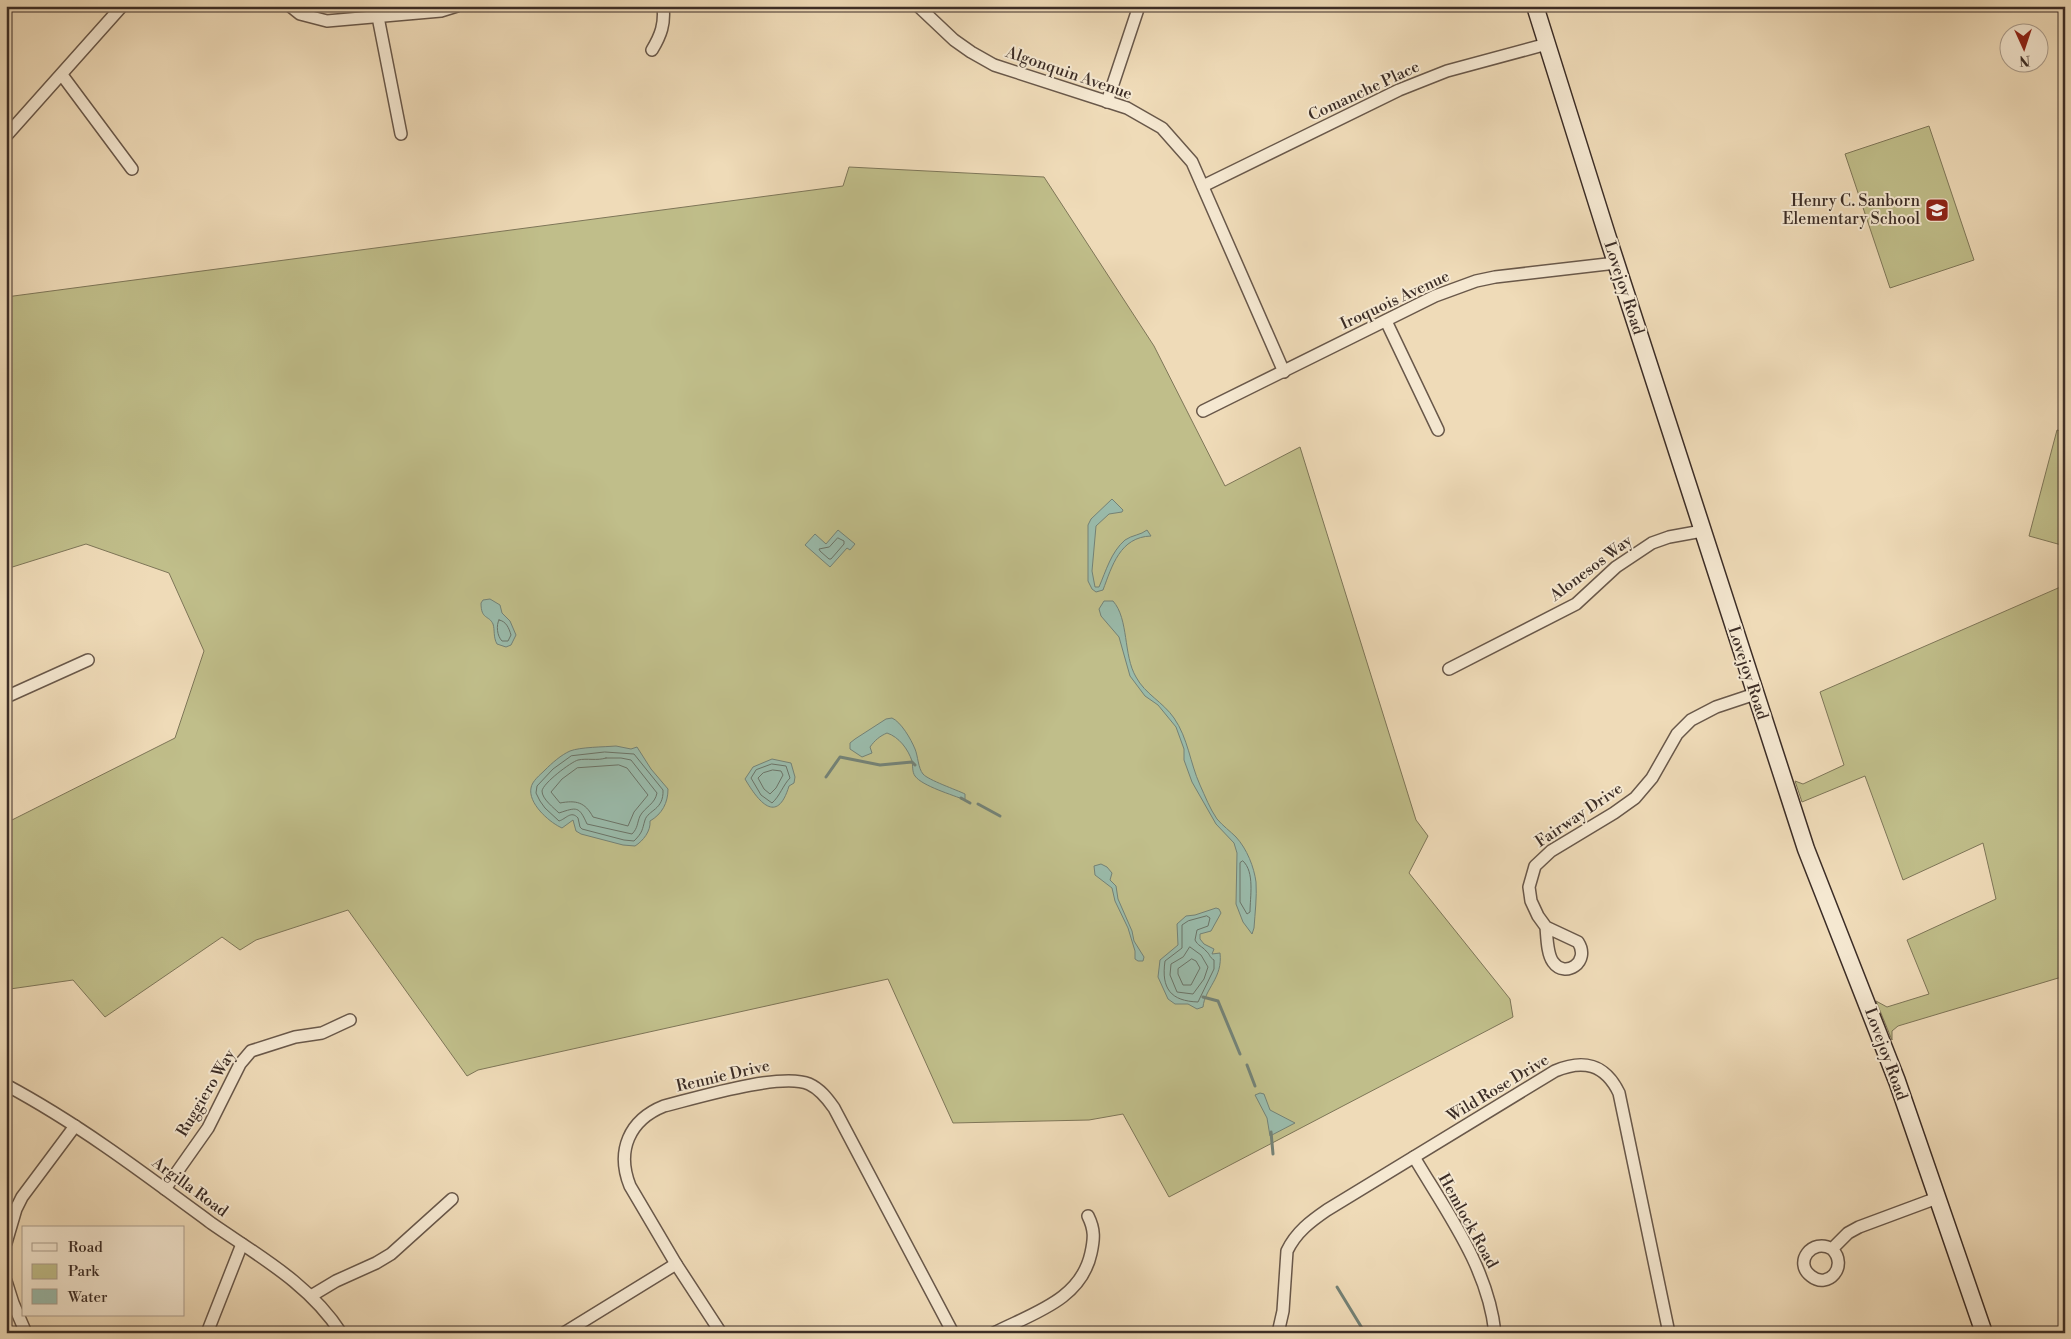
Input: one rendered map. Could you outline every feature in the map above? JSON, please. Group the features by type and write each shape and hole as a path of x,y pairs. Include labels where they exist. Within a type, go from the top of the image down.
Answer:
{"main road":[{"name":"Lovejoy Road","path":"1535,6 1702,531 1806,849 1893,1072 1984,1333"}],"street":[{"path":"6,136 122,6"},
{"path":"290,6 300,14 327,21 441,11 457,6"},
{"path":"652,50 662,33 663,6"},
{"name":"Algonquin Avenue","path":"918,6 954,40 994,65 1127,108 1162,128 1192,162 1284,372"},
{"path":"1107,102 1139,6"},
{"path":"378,17 401,134"},
{"name":"Comanche Place","path":"1203,186 1399,90 1448,72 1547,44"},
{"path":"62,75 132,169"},
{"name":"Iroquois Avenue","path":"1202,412 1435,296 1476,281 1495,277 1616,263"},
{"path":"1386,321 1438,430"},
{"name":"Alonesos Way","path":"1449,669 1576,604 1616,567 1652,543 1669,537 1702,531"},
{"path":"6,697 88,660"},
{"name":"Fairway Drive","path":"1546,927 1538,916 1529,894 1531,873 1539,861 1551,851 1635,798 1652,778 1677,734 1691,720 1711,709 1755,694"},
{"name":"Ruggiero Way","path":"165,1189 208,1128 240,1064 252,1051 295,1037 322,1032 350,1020"},
{"name":"Wild Rose Drive","path":"1278,1333 1283,1311 1286,1259 1291,1243 1306,1226 1327,1210 1555,1071 1566,1066 1578,1065 1595,1067 1605,1073 1620,1093 1668,1333"},
{"name":"Rennie Drive","path":"721,1333 676,1264 630,1186 623,1164 625,1147 636,1126 652,1111 664,1106 776,1080 798,1081 818,1089 834,1108 953,1333"},
{"name":"Argilla Road","path":"6,1085 76,1126 302,1287 341,1333"},
{"path":"6,1243 16,1208 22,1197 76,1126"},
{"name":"Hemlock Road","path":"1414,1158 1472,1256 1485,1287 1495,1333"},
{"path":"1832,1249 1848,1233 1859,1227 1937,1198"},
{"path":"311,1296 336,1280 376,1263 391,1254 452,1199"},
{"path":"994,1333 1052,1304 1079,1283 1087,1267 1095,1237 1093,1225 1088,1216"},
{"path":"207,1333 242,1244"},
{"path":"564,1333 676,1264"},
{"path":"6,1281 26,1333"}],"green space":[{"path":"1929,126 1974,260 1890,288 1845,154"},
{"path":"849,167 1044,177 1154,346 1225,486 1300,447 1416,820 1428,836 1409,873 1510,999 1513,1017 1169,1197 1123,1114 1089,1120 953,1123 888,979 478,1070 467,1076 348,910 256,940 240,950 222,937 105,1017 73,980 10,989 6,975 6,823 175,738 204,651 169,573 86,544 6,569 6,297 843,186"},
{"path":"2057,430 2065,432 2065,546 2029,536"},
{"path":"2065,585 2065,976 1898,1026 1892,1031 1892,1040 1876,1001 1887,1007 1929,994 1907,940 1996,899 1983,843 1903,880 1865,776 1802,802 1795,781 1803,784 1844,765 1820,692"}],"water":[{"path":"1112,499 1123,510 1122,512 1109,514 1096,526 1092,571 1095,587 1099,587 1112,556 1125,540 1147,530 1151,536 1132,541 1125,547 1114,563 1103,590 1096,592 1088,581 1088,525 1091,519"},
{"path":"838,530 855,544 850,550 847,548 830,567 805,545 815,534 826,544"},
{"path":"490,599 500,605 502,613 510,621 516,635 511,645 506,647 497,644 493,624 482,612 481,603 483,600"},
{"path":"1104,601 1113,601 1122,617 1129,658 1136,677 1144,688 1165,707 1179,726 1197,777 1212,811 1219,822 1240,842 1252,864 1255,876 1256,905 1252,934 1243,922 1236,904 1237,853 1234,843 1216,824 1192,782 1184,760 1184,749 1176,727 1158,705 1145,696 1130,676 1119,637 1101,616 1099,609"},
{"path":"892,718 902,727 911,741 923,774 936,782 965,794 965,800 931,787 919,780 914,774 908,752 899,740 887,733 876,740 870,747 872,753 862,757 850,749 850,743 855,739 886,719"},
{"path":"616,746 631,749 637,747 651,769 668,789 664,808 650,821 646,835 635,846 623,845 581,834 576,831 573,820 562,828 560,827 540,811 531,794 531,788 536,778 560,757 570,751"},
{"path":"772,759 791,763 795,777 794,783 789,786 779,805 773,807 767,806 761,801 745,779 753,767"},
{"path":"1101,864 1112,873 1110,880 1116,886 1118,899 1132,931 1134,941 1144,957 1143,961 1135,959 1135,951 1128,928 1115,901 1112,888 1095,875 1094,866"},
{"path":"1216,908 1221,913 1211,931 1200,934 1200,939 1204,944 1214,949 1212,954 1220,953 1219,969 1204,1000 1203,1007 1197,1009 1188,1004 1175,1004 1168,999 1158,977 1160,960 1178,945 1177,924 1186,916"},
{"path":"1264,1094 1270,1110 1295,1123 1270,1136 1267,1118 1255,1095"}],"waterway":[{"path":"826,777 840,757 880,765 912,762 915,765"},
{"path":"961,798 970,803"},
{"path":"978,804 1000,816"},
{"path":"1203,997 1218,1001 1240,1054"},
{"path":"1247,1065 1255,1086"},
{"path":"1271,1132 1273,1154"},
{"path":"1337,1287 1365,1333"}],"place":[{"name":"Henry C. Sanborn Elementary School","path":"1937,210"}]}
